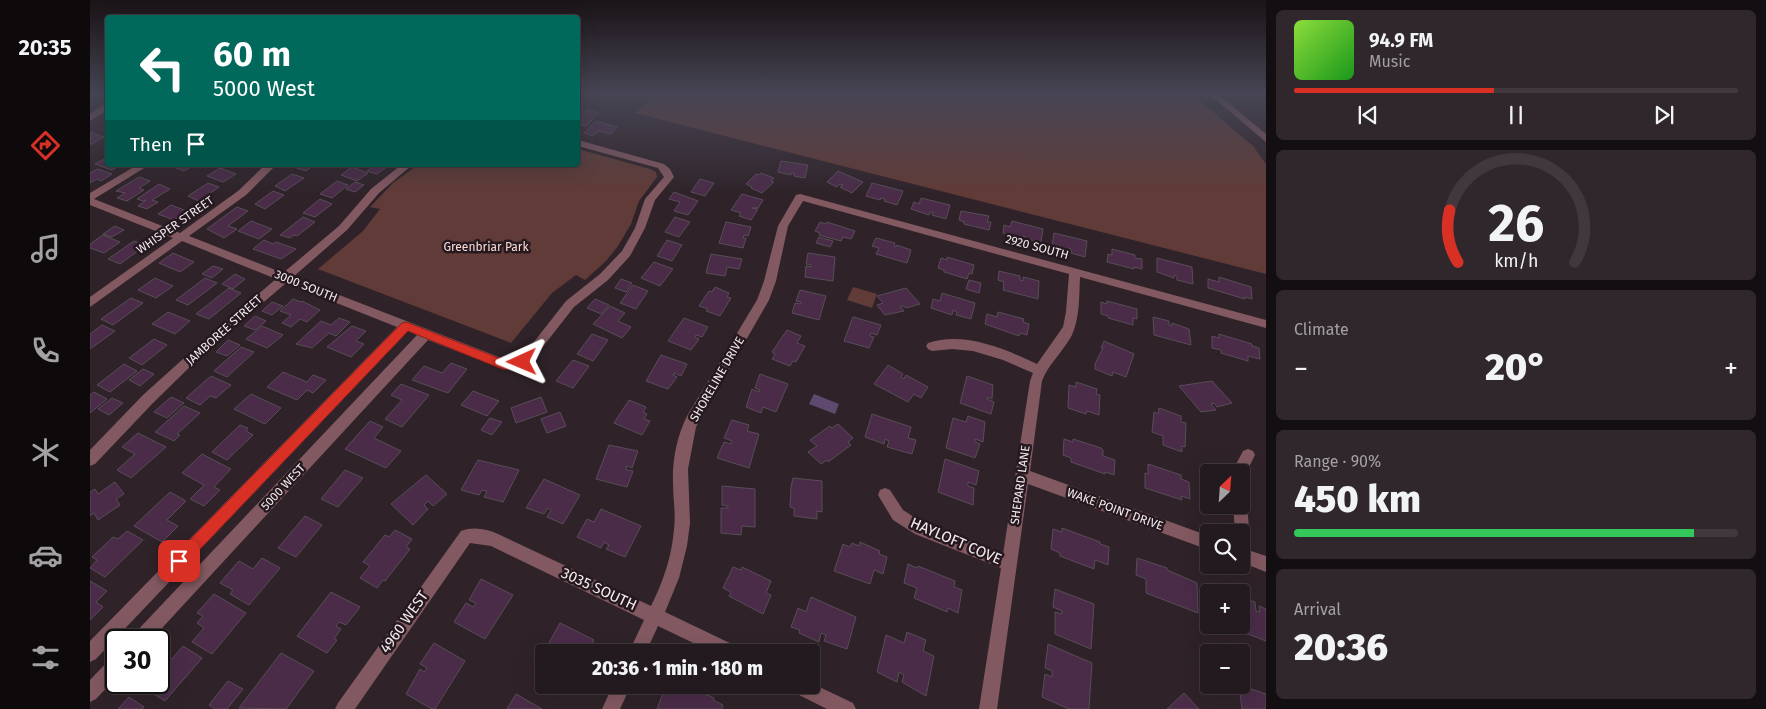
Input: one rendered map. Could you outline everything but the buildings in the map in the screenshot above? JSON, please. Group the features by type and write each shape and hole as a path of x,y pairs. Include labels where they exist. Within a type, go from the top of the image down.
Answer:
{"street":[{"path":"1252,127 1266,139"},
{"name":"3000 SOUTH","path":"90,199 284,278 502,364 510,365 522,362 530,355 570,304 604,277 620,261 636,236 650,199 669,176 667,171 661,166 580,144"},
{"path":"90,199 141,167"},
{"name":"WHISPER STREET","path":"90,303 180,236 242,193 269,167"},
{"name":"JAMBOREE STREET","path":"90,460 178,371 343,228 375,191 405,167"},
{"name":"2920 SOUTH","path":"800,197 1266,324"},
{"name":"SHORELINE DRIVE","path":"641,644 672,576 678,555 682,529 680,475 686,437 696,412 763,300 770,281 783,226 800,197"},
{"name":"SHEPARD LANE","path":"988,709 1033,395 1039,370 1067,332 1070,321 1075,271"},
{"name":"5000 WEST","path":"90,653 406,326"},
{"name":"5000 WEST","path":"150,629 426,334"},
{"path":"932,346 952,344 974,347 1020,361 1039,370"},
{"path":"1243,464 1248,455"},
{"name":"WAKE POINT DRIVE","path":"1022,475 1200,540"},
{"name":"HAYLOFT COVE","path":"885,495 898,514 920,529 1009,564"},
{"name":"3035 SOUTH","path":"466,536 480,536 493,539 713,644"},
{"name":"4960 WEST","path":"344,709 466,536"},
{"path":"1250,558 1266,564"},
{"path":"90,693 105,677"},
{"path":"611,709 618,694"},
{"path":"816,694 847,709"}],"green space":[{"path":"690,127 1231,127 1253,146 1266,164 1266,274"},
{"name":"Greenbriar Park","path":"580,150 650,169 656,172 657,177 639,201 631,224 618,246 606,261 585,280 576,275 552,293 511,343 318,269 363,231 380,209 370,207 393,183 415,167 580,167"},
{"path":"853,287 877,294 872,308 847,300"}],"shaded area":[{"path":"814,394 839,404 835,414 809,404"}],"route":[{"path":"179,561 406,326 502,364 510,365 522,362"}]}
